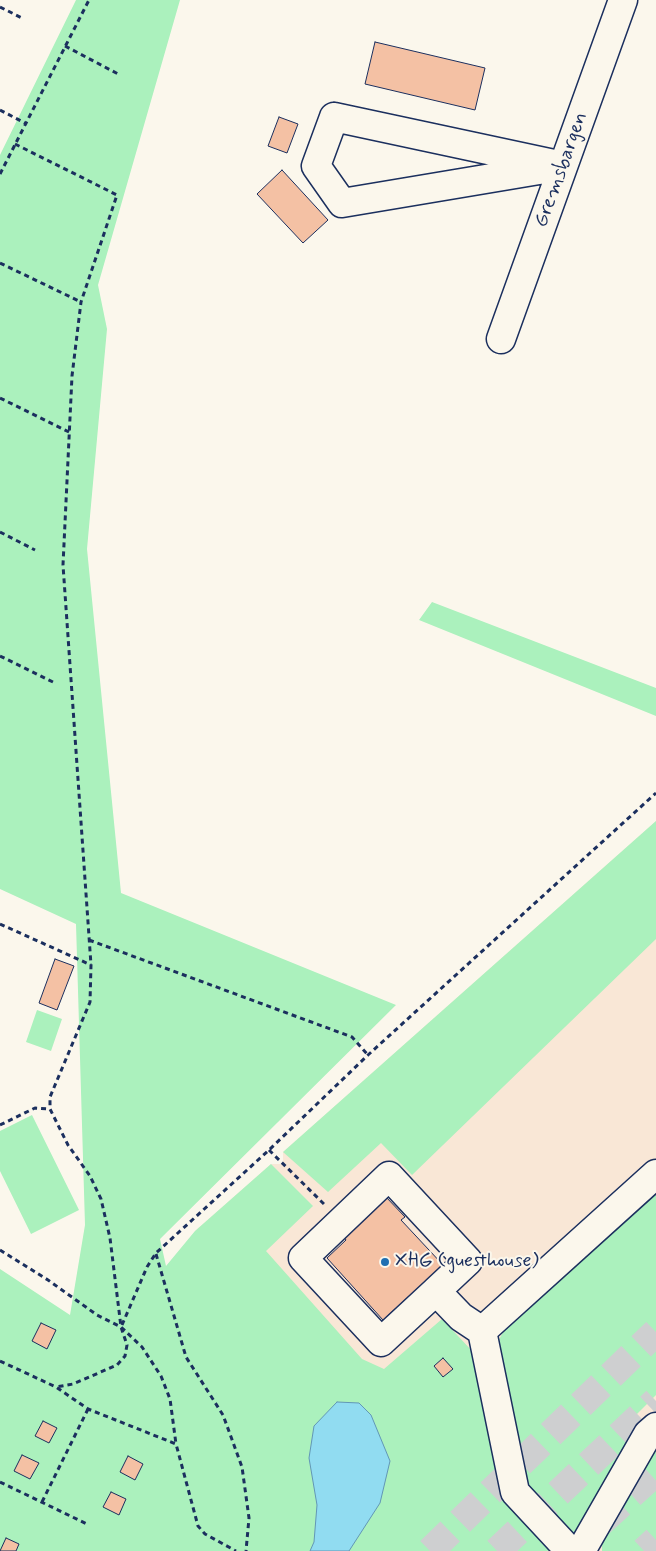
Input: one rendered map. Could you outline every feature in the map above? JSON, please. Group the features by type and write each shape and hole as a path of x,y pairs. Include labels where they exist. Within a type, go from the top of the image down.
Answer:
{"street":[{"name":"Gremsbargen","path":"502,339 623,0"},
{"path":"334,117 563,166 342,203 316,166 334,117"},
{"path":"482,1331 656,1174"},
{"path":"390,1176 468,1261 436,1291 381,1342 302,1258 390,1176"},
{"path":"436,1291 461,1317 482,1331 515,1492 570,1551"},
{"path":"580,1551 648,1434 656,1427"}],"path":[{"path":"0,174 88,0"},
{"path":"0,7 24,19"},
{"path":"65,46 120,75"},
{"path":"0,110 25,123"},
{"path":"15,144 117,195 81,302 72,376 63,565 90,940 90,1002 50,1097 50,1109 68,1145 90,1176 101,1199 110,1238 121,1327 127,1345 125,1356 117,1366 73,1384 56,1387"},
{"path":"0,263 81,302"},
{"path":"0,398 70,432"},
{"path":"0,532 35,550"},
{"path":"0,656 55,684"},
{"path":"121,1327 147,1267 156,1253 269,1150 368,1054 656,794"},
{"path":"0,924 91,965"},
{"path":"90,940 352,1037 368,1054"},
{"path":"0,1125 35,1108 50,1109"},
{"path":"269,1150 342,1221"},
{"path":"0,1250 48,1280 97,1315 121,1327 142,1347 161,1376 170,1399 176,1444 198,1526 205,1534 236,1551"},
{"path":"156,1253 186,1357 223,1415 242,1466 249,1518 246,1551"},
{"path":"0,1362 56,1387 88,1409 176,1444"},
{"path":"42,1502 88,1409"},
{"path":"0,1482 89,1525"}],"shaded area":[{"path":"656,821 656,1551 254,1551 195,1231 271,1164 283,1164 283,1152"}],"green space":[{"path":"76,0 180,0 98,285 107,329 87,549 121,893 396,1005 160,1239 166,1266 195,1231 271,1164 313,1206 266,1251 362,1359 384,1369 442,1319 474,1353 479,1370 555,1551 0,1551 0,1269 70,1315 85,1225 76,924 0,889 0,155"},
{"path":"432,602 656,688 656,716 419,620"},
{"path":"656,821 656,939 412,1175 381,1143 328,1192 283,1152"},
{"path":"37,1010 62,1019 51,1051 26,1042"},
{"path":"32,1115 79,1210 31,1234 0,1171 0,1131"},
{"path":"656,1188 656,1395 631,1420 636,1444 570,1542 522,1486 495,1347 508,1323"},
{"path":"656,1451 656,1551 602,1551 602,1530 645,1453"}],"water":[{"path":"337,1402 359,1403 371,1415 390,1461 380,1503 349,1551 310,1551 314,1542 317,1505 309,1458 314,1426"}],"building":[{"path":"375,42 485,68 475,110 365,84"},
{"path":"279,117 298,124 287,153 268,146"},
{"path":"282,170 328,220 303,243 257,194"},
{"path":"55,959 74,966 57,1010 39,1003"},
{"name":"XHG (guesthouse)","path":"386,1197 405,1217 401,1220 443,1265 383,1320 327,1258 346,1240 344,1237"},
{"path":"41,1323 56,1330 47,1349 32,1341"},
{"path":"443,1358 453,1369 443,1377 434,1366"},
{"path":"43,1421 57,1428 49,1443 35,1436"},
{"path":"22,1455 39,1463 30,1479 14,1471"},
{"path":"128,1456 143,1464 135,1480 120,1472"},
{"path":"111,1492 126,1499 119,1515 103,1507"},
{"path":"6,1538 19,1544 16,1551 0,1551"}],"tunnel":[{"path":"430,1551 656,1332"},
{"path":"497,1551 656,1401"},
{"path":"600,1523 656,1472"},
{"path":"644,1551 656,1540"}],"place":[{"name":"XHG (guesthouse)","path":"385,1262"}]}
